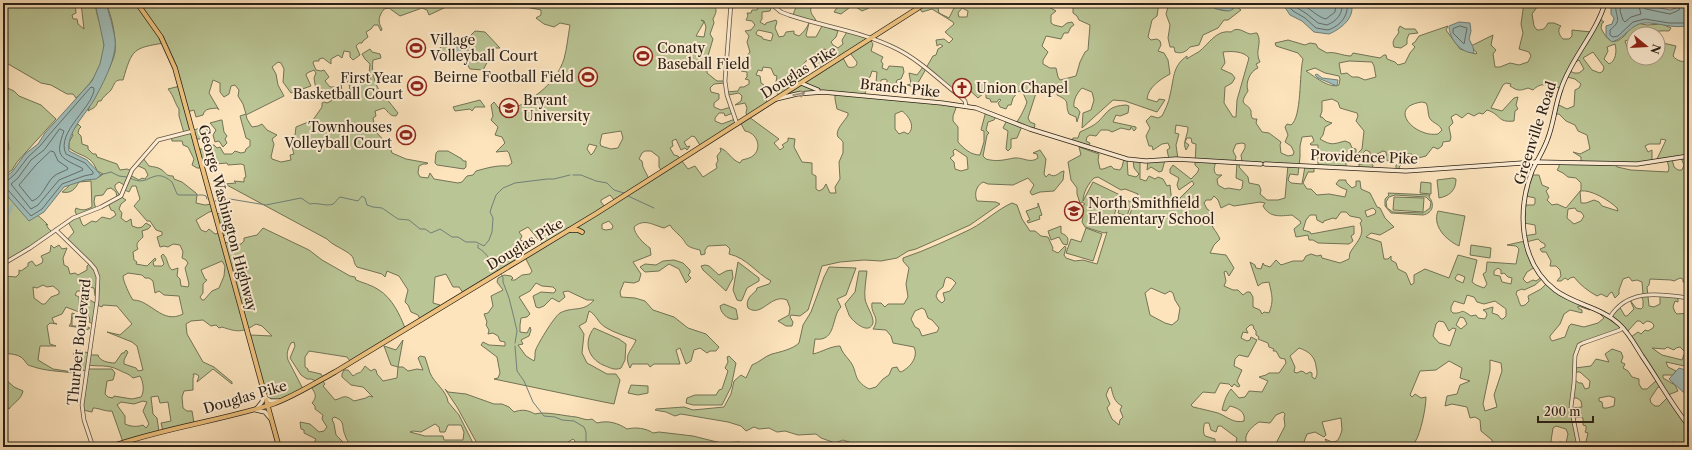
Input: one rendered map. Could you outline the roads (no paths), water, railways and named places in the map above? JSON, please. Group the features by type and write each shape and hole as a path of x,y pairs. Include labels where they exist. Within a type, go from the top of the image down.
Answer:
{"main road":[{"name":"George Washington Highway","path":"137,3 156,29 170,54 193,131 279,447"},
{"name":"Douglas Pike","path":"110,447 148,435 257,408 280,401 306,390 317,381 336,372 569,230 801,84 926,3"},
{"name":"Greenville Road","path":"1605,3 1601,15 1579,52 1563,84 1548,137 1536,162 1527,191 1524,240 1531,259 1543,279 1556,290 1610,317 1623,328 1673,405 1689,426"},
{"name":"Branch Pike","path":"801,84 823,92"},
{"name":"Branch Pike","path":"776,99 796,94 823,92 890,97 966,106 986,111 1043,133"},
{"name":"Providence Pike","path":"1043,133 1128,159 1146,161 1176,159 1261,164"},
{"name":"Providence Pike","path":"1266,164 1406,170 1536,162 1627,164 1689,156"},
{"path":"569,230 573,229 582,232"},
{"path":"264,394 269,400 280,401"},
{"path":"257,408 262,402 264,394"},
{"path":"271,419 271,409 280,401"},
{"path":"250,410 264,411 271,419"}],"street":[{"path":"731,3 725,81 727,95 737,124"},
{"path":"770,3 782,12 789,15 871,39 904,53 961,96 965,101 966,106"},
{"path":"3,264 79,215 101,207 120,196 132,170 156,141 193,131"},
{"name":"Providence Pike","path":"1261,164 1266,164"},
{"name":"Thurber Boulevard","path":"56,230 90,262 95,269 98,278 97,301 82,405 84,420 93,447"},
{"path":"1610,317 1619,306 1643,294 1689,298"},
{"path":"1579,447 1571,407 1576,351 1579,345 1583,343 1623,328"}],"water":[{"path":"95,3 106,3 114,32 114,54 110,68 94,100 73,131 70,138 69,151 87,160 101,175 96,179 85,180 64,187 44,212 29,221 3,191 4,178 12,172 25,154 38,144 45,133 92,81 100,64 104,45"},
{"path":"1207,3 1234,3 1233,9 1229,11 1216,9"},
{"path":"1282,3 1351,3 1352,8 1349,18 1343,26 1329,34 1314,32 1302,21 1290,15"},
{"path":"1615,3 1637,3 1670,10 1676,8 1678,3 1689,3 1689,25 1678,27 1644,23 1635,26 1626,26 1626,33 1612,42 1606,36 1606,26 1612,24 1614,18 1611,14 1611,5"},
{"path":"1459,22 1470,23 1471,31 1469,39 1474,53 1460,48 1453,40 1449,26"},
{"path":"453,43 456,44 461,51 471,52 478,55 480,57 478,62 476,63 468,53 456,55 449,53 447,45"},
{"path":"1317,74 1322,78 1338,80 1337,86 1318,78 1315,75"},
{"path":"1679,368 1689,371 1689,394 1683,392 1669,379"}],"waterway":[{"path":"100,175 111,172 119,176 127,177"},
{"path":"215,201 230,199 266,205 301,198 310,204 331,205 340,197 358,201 362,196 365,198 367,205 382,208 398,219 409,220 420,229 425,229 431,233 440,229 452,237 458,237 466,242 476,242 484,246 489,240 492,232 493,218 490,212 496,195 503,188 515,183 554,179 570,175"},
{"path":"573,175 581,175 596,181 607,183 614,190 624,193"},
{"path":"130,178 137,181 142,181 155,176 165,177 172,182 177,194 203,195 206,196 207,199"},
{"path":"628,196 654,208"},
{"path":"3,225 12,206"},
{"path":"478,245 478,248 486,255 498,271"},
{"path":"500,273 503,277 503,282 509,298 517,331 515,343"},
{"path":"515,346 517,371 524,381 533,402 544,416 574,421 584,427 586,432 586,443 583,447"}],"place":[{"name":"Village Volleyball Court","path":"416,48"},
{"name":"Conaty Baseball Field","path":"643,56"},
{"name":"Beirne Football Field","path":"588,77"},
{"name":"First Year Basketball Court","path":"417,86"},
{"name":"Union Chapel","path":"962,88"},
{"name":"Bryant University","path":"509,108"},
{"name":"Townhouses Volleyball Court","path":"406,135"},
{"name":"North Smithfield Elementary School","path":"1074,211"}]}
